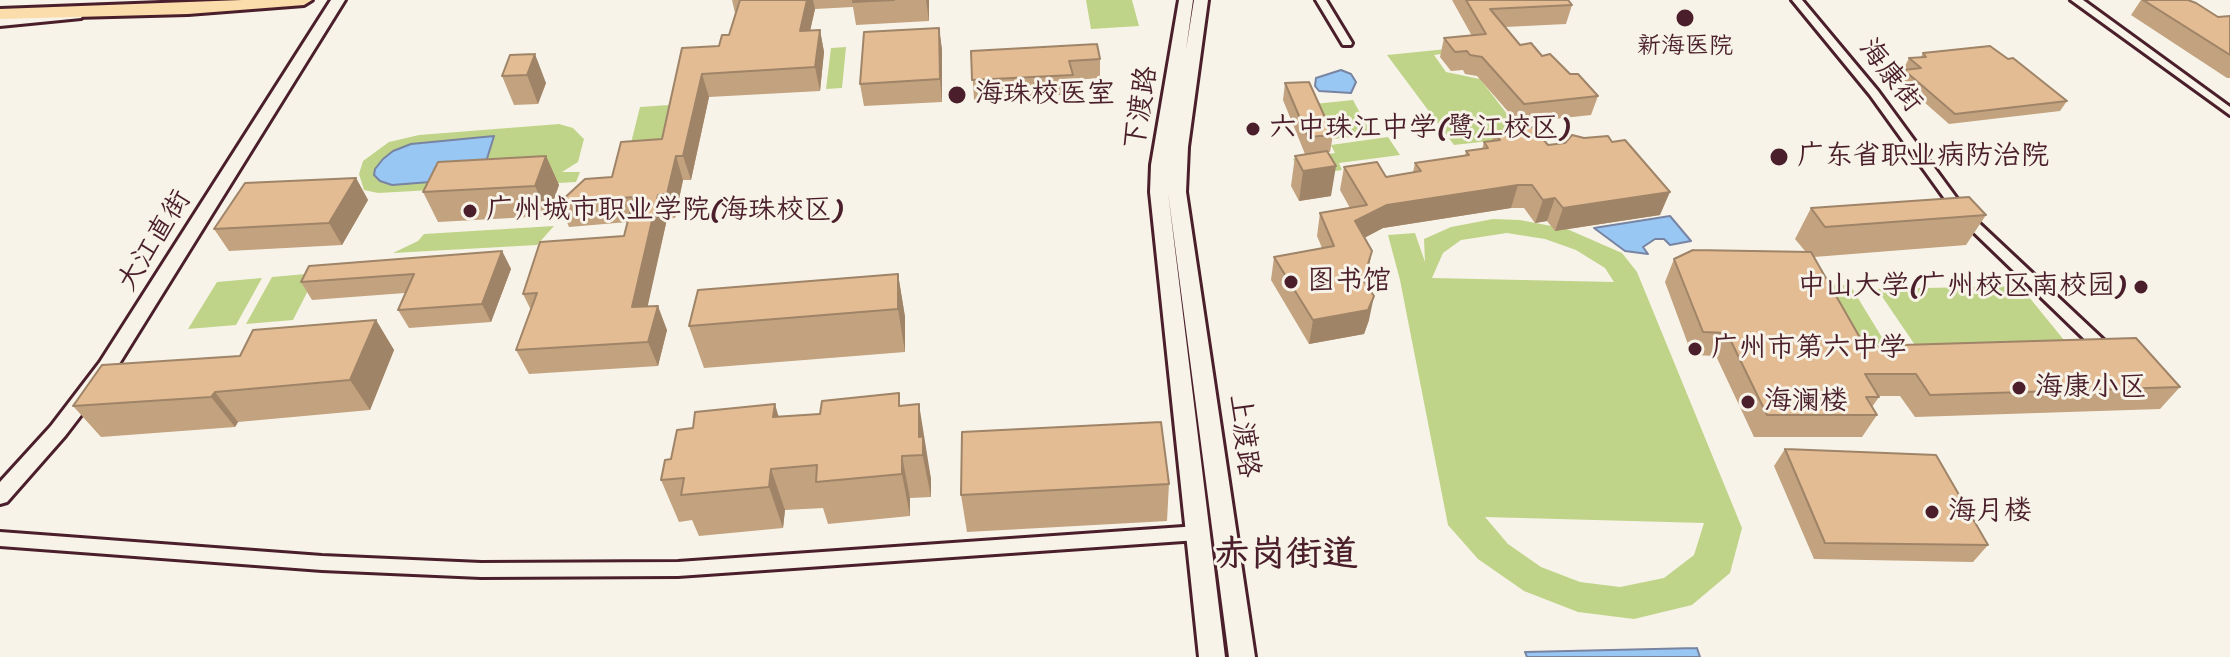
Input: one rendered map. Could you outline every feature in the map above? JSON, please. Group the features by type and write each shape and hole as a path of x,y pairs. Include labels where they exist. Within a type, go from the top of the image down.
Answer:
{"main road":[{"path":"0,5 121,0"},
{"path":"0,14 97,12 304,0"},
{"name":"下渡路","path":"1172,225 1160,165 1186,0"},
{"name":"下渡路","path":"1172,225 1179,147 1201,0"},
{"path":"0,22 97,12"},
{"name":"上渡路","path":"1172,225 1198,533 1212,657"},
{"name":"上渡路","path":"1172,225 1242,657"}],"street":[{"name":"大江直街","path":"0,496 58,431 107,367 338,0"},
{"path":"1321,0 1347,43"},
{"name":"海康街","path":"1797,0 1874,93 1962,214 2109,354"},
{"path":"2076,0 2230,112"},
{"path":"0,539 322,563 481,570 678,569 1198,533"}],"green space":[{"path":"1086,0 1132,0 1139,26 1091,29"},
{"path":"846,47 842,88 826,89 831,48"},
{"path":"1447,49 1448,53 1434,55 1446,72 1480,79 1525,137 1454,145 1387,55"},
{"path":"1353,100 1372,135 1333,139 1314,104"},
{"path":"669,105 660,145 630,147 640,107"},
{"path":"559,124 573,128 584,139 578,162 562,172 580,172 576,182 378,193 364,190 359,174 363,161 389,142 419,135"},
{"path":"1388,137 1400,155 1339,163 1342,170 1302,176 1293,159 1335,153 1331,145"},
{"path":"1493,219 1520,220 1567,229 1622,253 1637,272 1742,528 1730,573 1692,605 1634,619 1578,612 1524,591 1478,559 1448,525 1400,280 1388,235 1415,233 1425,262 1424,239 1451,227","holes":["1507,233 1545,239 1576,250 1605,268 1614,282 1432,278 1443,253 1461,240","1485,517 1704,523 1694,555 1664,578 1620,587 1580,582 1541,567 1508,544"]},
{"path":"554,226 537,245 393,253 418,241 424,234"},
{"path":"317,273 293,320 246,324 272,277"},
{"path":"262,278 236,325 188,329 217,282"},
{"path":"1812,284 1850,285 1886,344 1846,344"},
{"path":"2020,286 2068,345 1917,348 1877,289"}],"water":[{"path":"1341,70 1351,74 1356,82 1351,93 1319,91 1315,86 1316,78"},
{"path":"494,136 481,178 392,185 374,175 383,159 411,144"},
{"path":"1670,216 1691,241 1670,245 1664,239 1655,239 1643,247 1648,254 1625,251 1594,228"},
{"path":"1697,648 1700,657 1527,657 1525,652"}],"building":[{"path":"740,0 807,0 800,31 820,30 815,67 702,74 683,156 676,156 667,194 658,195 632,307 658,306 648,342 516,350 537,293 523,294 540,242 624,236 634,197 559,203 585,179 612,177 621,142 662,139 682,48 719,46 722,35 729,35"},
{"path":"853,0 894,0 853,2"},
{"path":"1466,0 1568,0 1572,5 1490,9 1520,45 1531,43 1542,56 1550,54 1570,74 1578,74 1598,96 1524,104 1482,57 1470,55 1467,51 1455,52 1444,38 1486,34"},
{"path":"2143,0 2188,0 2218,17 2230,16 2230,55"},
{"path":"939,28 940,79 860,84 864,32"},
{"path":"1097,44 1100,59 1069,61 1073,75 972,80 971,51"},
{"path":"1990,46 2008,59 2013,58 2067,101 1955,114 1904,70 1921,68 1909,58 1926,57 1923,53"},
{"path":"535,54 527,75 502,76 510,55"},
{"path":"1309,82 1333,135 1308,137 1285,83"},
{"path":"1533,127 1548,145 1565,143 1572,135 1584,138 1608,136 1612,142 1625,140 1670,192 1563,208 1555,198 1543,200 1532,185 1518,185 1387,205 1355,221 1372,251 1363,280 1374,296 1368,310 1313,320 1274,257 1334,246 1320,213 1367,205 1344,167 1377,162 1386,177 1421,171 1415,163 1469,155 1466,151 1488,148 1484,142 1500,140 1494,133"},
{"path":"1327,151 1336,166 1303,171 1295,156"},
{"path":"546,156 535,186 423,192 438,162"},
{"path":"356,178 329,223 214,229 245,183"},
{"path":"1969,197 1986,215 1825,227 1811,208"},
{"path":"1693,250 1811,252 1863,343 1868,346 2136,338 2180,387 1930,395 1916,374 1865,374 1879,397 1866,397 1877,415 1767,415 1727,333 1703,332 1674,259"},
{"path":"502,251 482,304 398,310 414,274 301,282 309,266"},
{"path":"898,274 898,309 689,326 698,290"},
{"path":"376,320 350,380 215,392 211,397 73,406 102,365 240,356 253,330"},
{"path":"899,393 899,406 919,404 919,437 923,436 923,455 902,456 902,474 816,482 817,465 771,469 769,487 681,495 684,478 661,480 665,460 671,459 677,430 693,428 695,412 775,404 773,417 820,414 822,401"},
{"path":"1161,422 1169,484 961,495 962,432"},
{"path":"1785,449 1936,455 1988,545 1825,543"}],"place":[{"name":"新海医院","path":"1685,18"},
{"name":"海珠校医室","path":"957,95"},
{"name":"六中珠江中学(鹭江校区)","path":"1253,129"},
{"name":"广东省职业病防治院","path":"1779,157"},
{"name":"广州城市职业学院(海珠校区)","path":"470,211"},
{"name":"图书馆","path":"1291,282"},
{"name":"中山大学(广州校区南校园)","path":"2141,287"},
{"name":"广州市第六中学","path":"1695,349"},
{"name":"海康小区","path":"2019,388"},
{"name":"海澜楼","path":"1748,402"},
{"name":"海月楼","path":"1932,512"}],"district":[{"name":"赤岗街道","path":"1286,556"}]}
